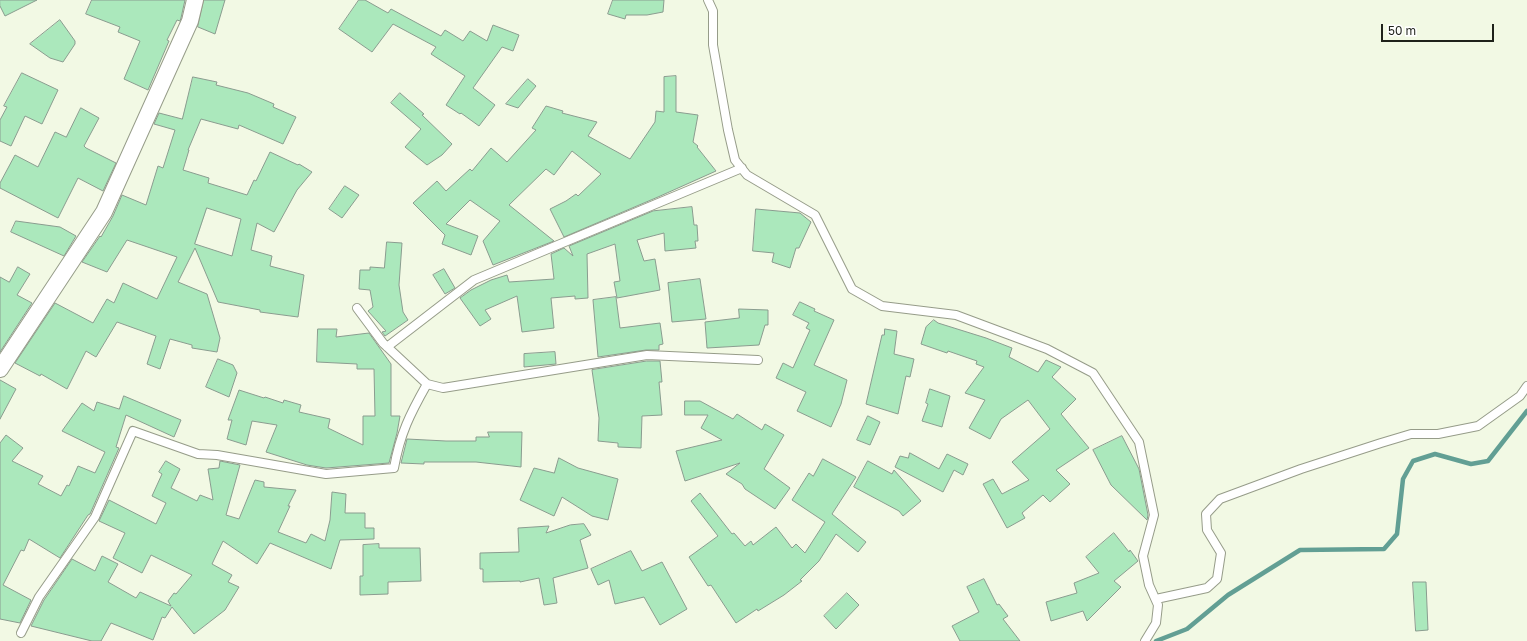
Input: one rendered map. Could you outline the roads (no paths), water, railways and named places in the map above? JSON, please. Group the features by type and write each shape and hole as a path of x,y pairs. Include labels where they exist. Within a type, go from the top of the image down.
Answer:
{"street":[{"path":"0,369 104,212 190,21 195,0"}],"lane":[{"path":"708,0 713,10 713,45 728,130 736,160 747,175 815,215 852,289 882,306 956,315 1047,349 1093,373 1139,442 1154,515 1143,556 1149,585 1158,604 1156,623 1145,641"},
{"path":"387,347 474,280 742,168"},
{"path":"357,308 387,347 427,384 443,388 647,355 758,360"},
{"path":"21,633 39,597 95,517 132,431 198,454 217,455 326,474 394,468 398,445 409,416 427,384"},
{"path":"1156,599 1207,588 1217,578 1221,554 1207,530 1206,514 1220,499 1301,469 1411,434 1438,434 1478,426 1520,396 1527,386"}],"waterway":[{"path":"1156,641 1187,629 1228,595 1300,550 1384,549 1397,534 1403,479 1413,461 1435,454 1471,464 1488,461 1527,411"}]}
